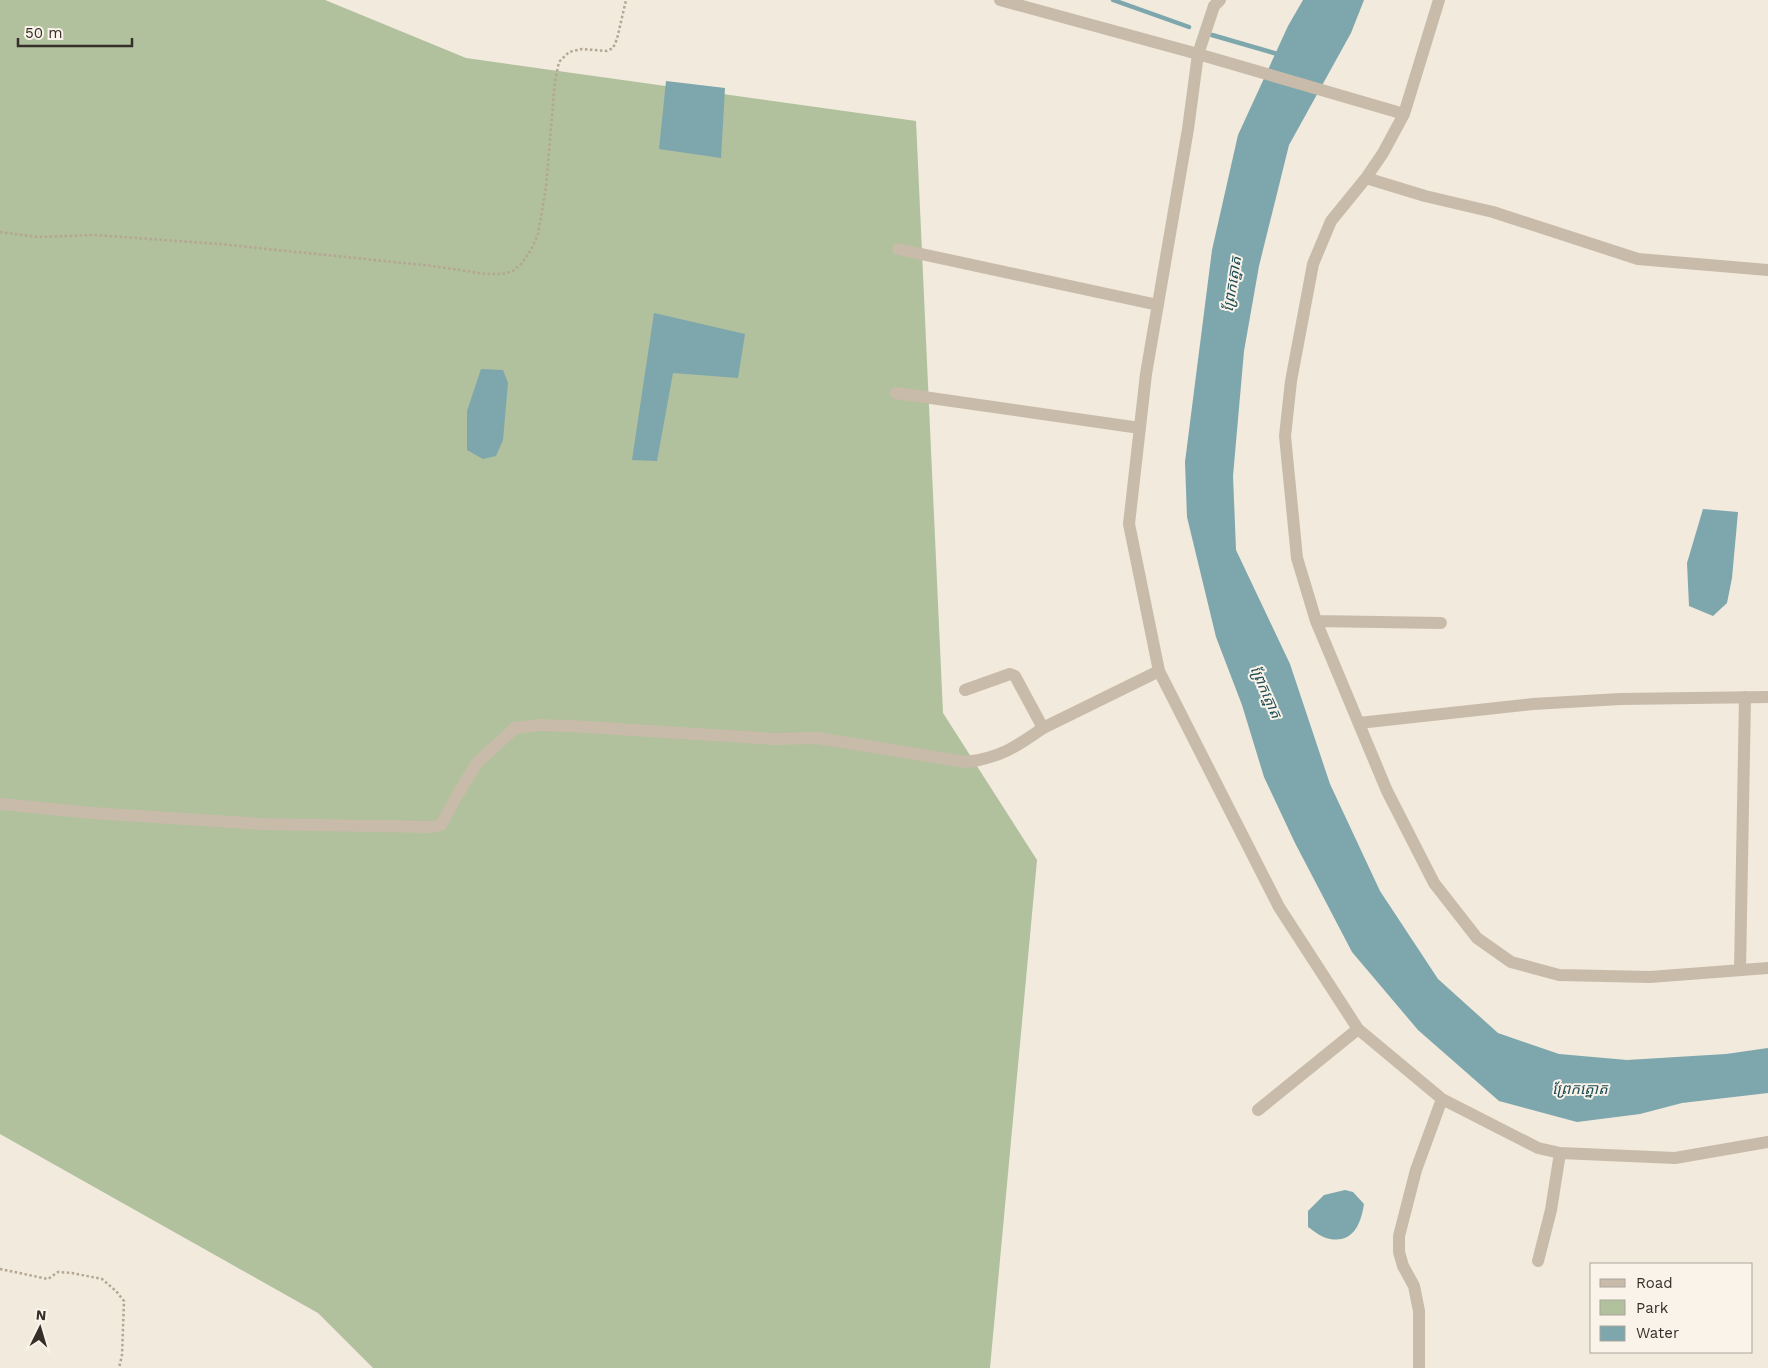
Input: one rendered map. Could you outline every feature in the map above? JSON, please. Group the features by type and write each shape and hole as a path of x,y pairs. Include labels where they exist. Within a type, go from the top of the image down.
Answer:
{"street":[{"path":"1000,0 1198,54 1404,114"},
{"path":"1440,0 1404,114 1383,153 1366,178 1331,221 1313,264 1291,381 1285,436 1298,558 1316,621 1386,791 1434,883 1477,938 1511,962 1559,975 1650,977 1768,968"},
{"path":"1212,2 1198,54 1188,129 1146,374 1130,524 1159,671 1279,907 1358,1029 1442,1099 1538,1148 1560,1153 1675,1158 1768,1142"},
{"path":"1366,178 1425,196 1493,212 1638,259 1768,270"},
{"path":"898,249 1158,304"},
{"path":"896,393 1140,428"},
{"path":"1316,621 1441,623"},
{"path":"0,804 262,824 432,827 441,825 458,792 477,763 515,728 570,726 774,740 817,738 966,762 985,760 1013,749 1043,728 1159,671"},
{"path":"965,690 1010,674 1015,676 1043,728"},
{"path":"1740,970 1745,697"},
{"path":"1359,723 1533,704 1620,699 1768,697"},
{"path":"1258,1110 1358,1029"},
{"path":"1419,1368 1419,1311 1414,1286 1403,1266 1399,1252 1399,1236 1416,1170 1442,1099"},
{"path":"1538,1261 1551,1210 1560,1153"}],"path":[{"path":"0,232 38,237 95,235 219,244 433,266 486,274 502,274 513,271 521,264 531,250 538,234 546,187 559,62 569,52 582,49 607,51 613,48 617,39 626,0"},
{"path":"0,1269 48,1279 58,1272 102,1279 124,1301 122,1355 119,1368"}],"green space":[{"path":"0,0 325,0 466,58 916,121 943,713 1037,860 990,1368 373,1368 318,1313 0,1134"}],"water":[{"name":"ព្រែកត្នោត","path":"1303,0 1364,0 1351,33 1289,145 1259,266 1244,351 1233,476 1236,550 1290,664 1330,784 1380,891 1438,979 1498,1033 1559,1054 1627,1060 1726,1054 1768,1048 1768,1093 1682,1103 1640,1114 1577,1122 1499,1101 1418,1030 1352,952 1295,843 1264,777 1242,705 1216,637 1187,517 1185,462 1212,250 1238,135 1288,26"},
{"path":"666,81 725,88 721,158 659,149"},
{"path":"654,313 745,334 738,378 673,373 657,461 632,460"},
{"path":"481,369 503,370 508,383 503,440 496,456 483,459 467,450 467,411"},
{"path":"1703,509 1738,512 1732,578 1727,603 1713,616 1689,606 1687,563"},
{"path":"1345,1190 1353,1192 1364,1204 1361,1218 1351,1235 1345,1238 1330,1239 1321,1236 1308,1227 1308,1211 1324,1195"}],"waterway":[{"path":"1113,0 1189,27"},
{"path":"1212,35 1281,55"}]}
